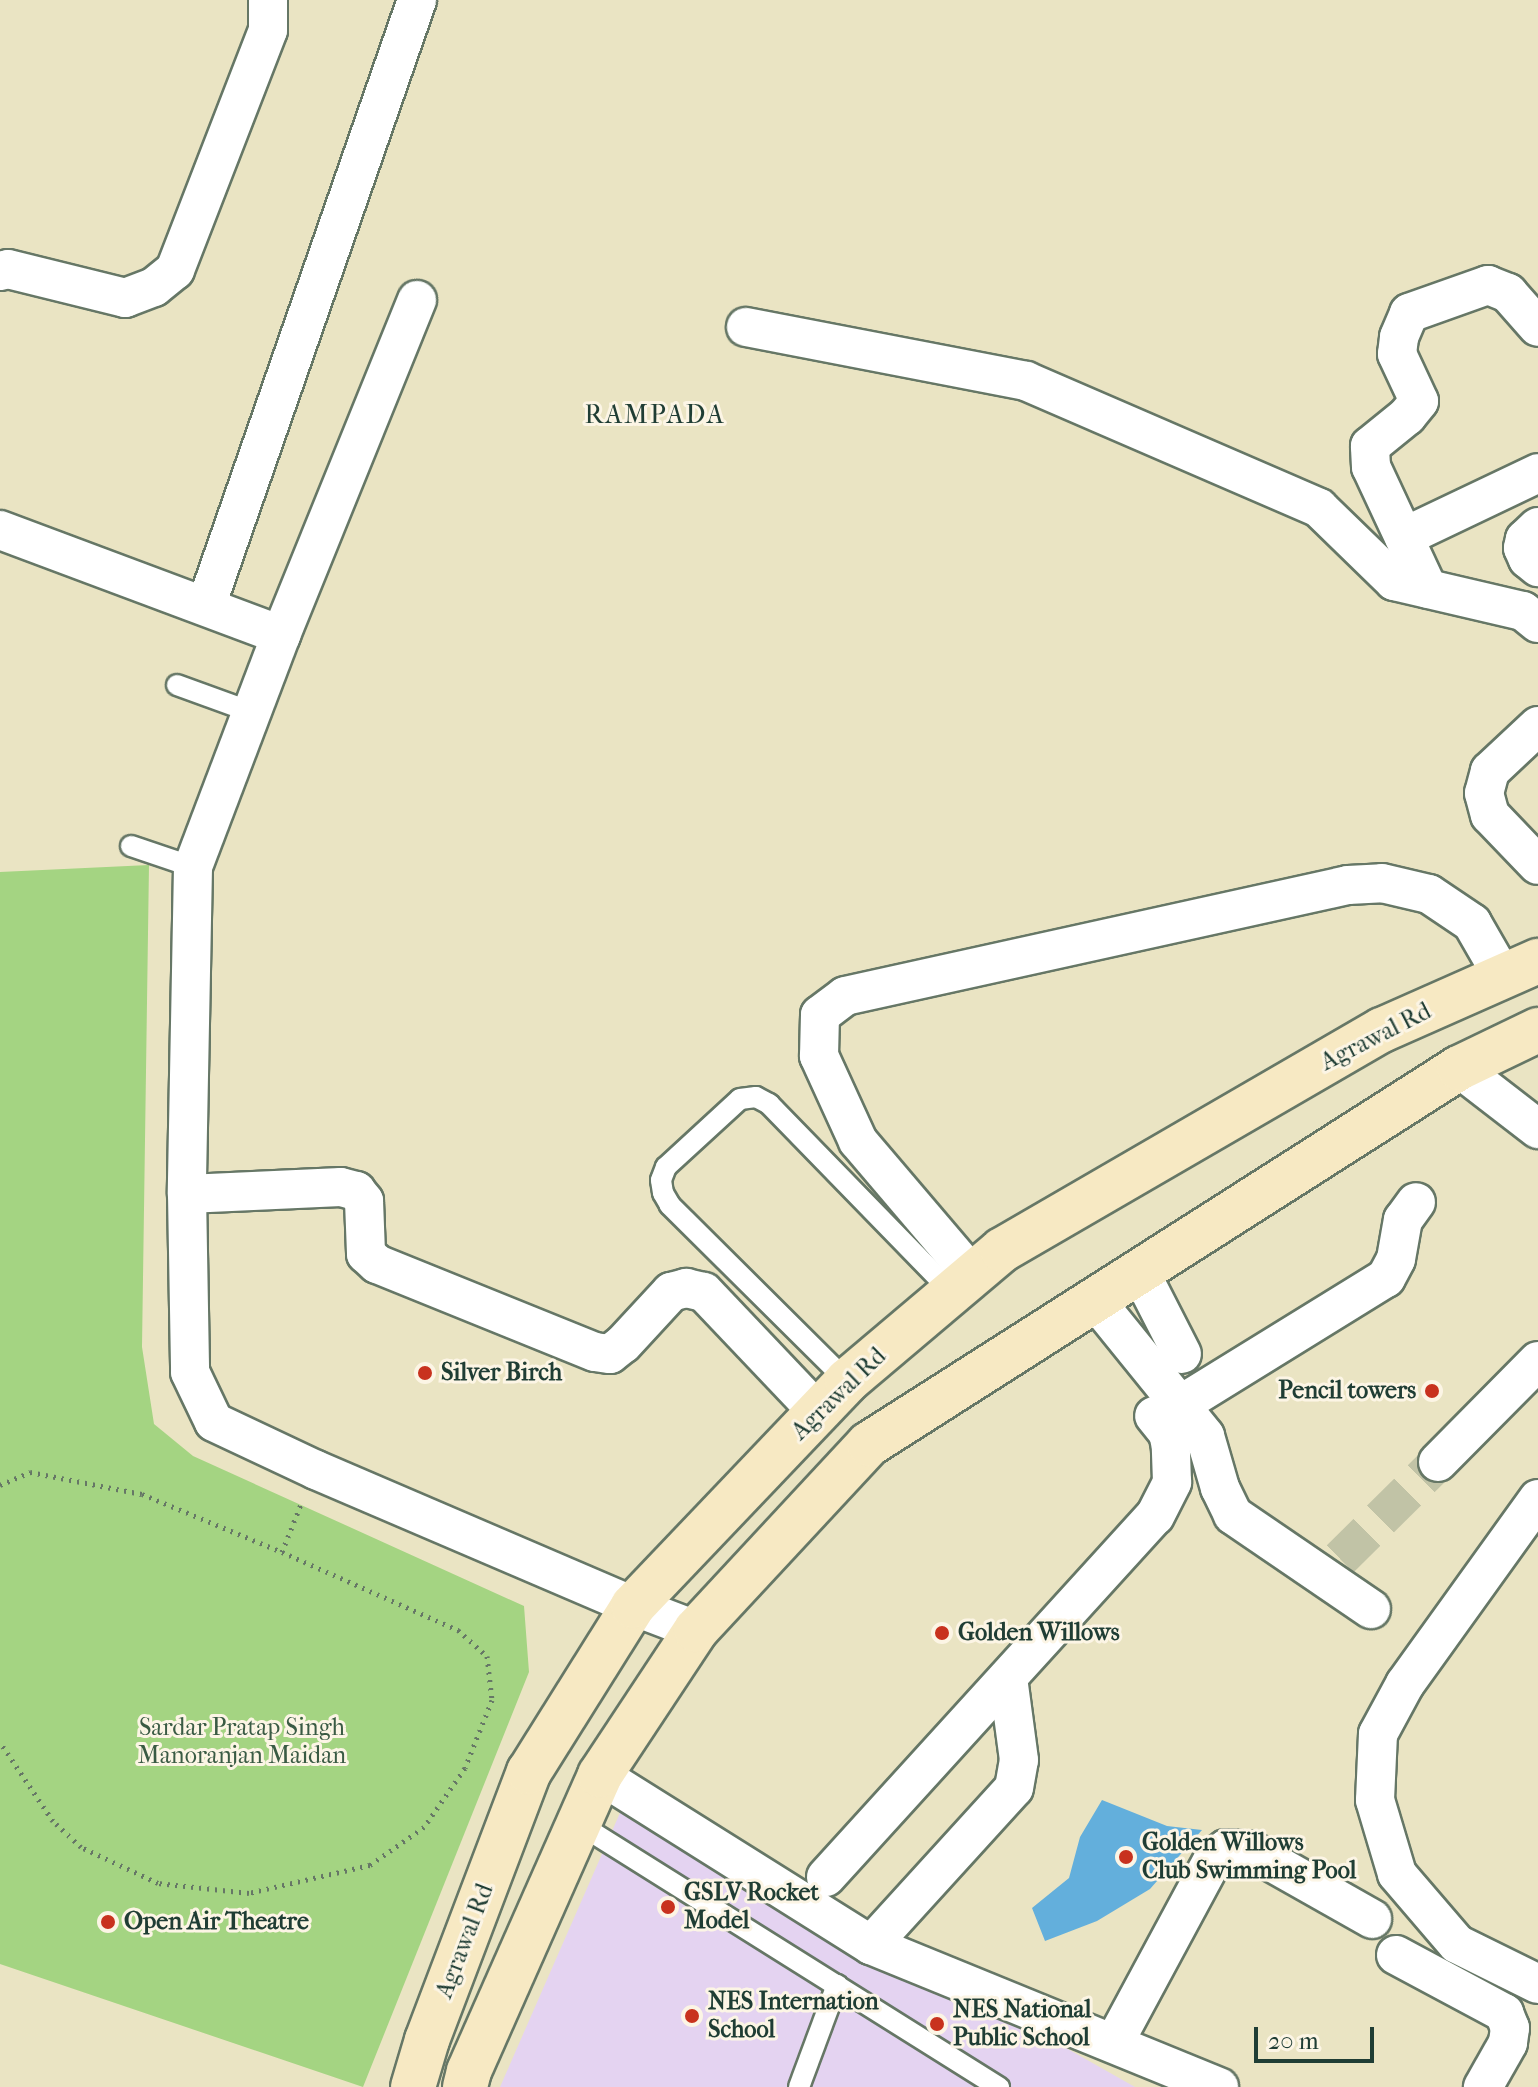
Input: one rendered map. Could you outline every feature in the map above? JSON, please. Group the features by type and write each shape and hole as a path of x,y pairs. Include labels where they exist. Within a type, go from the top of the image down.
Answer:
{"street":[{"path":"0,271 8,269 125,298 154,287 175,270 268,30 268,0"},
{"path":"206,606 417,0"},
{"path":"0,241 87,271"},
{"path":"1428,589 1371,467 1370,446 1407,416 1419,401 1397,354 1399,337 1409,313 1488,285 1508,293 1538,327"},
{"path":"417,300 281,635 193,867 187,1194 190,1372 214,1422 316,1470 696,1630"},
{"path":"746,327 1026,381 1319,508 1394,581 1523,611 1538,623"},
{"path":"1404,537 1538,473"},
{"path":"1538,527 1525,539 1523,548 1528,559 1538,567"},
{"path":"0,530 281,635"},
{"path":"1538,726 1490,771 1484,793 1490,815 1538,865"},
{"path":"962,1283 858,1141 819,1056 820,1015 845,996 1348,885 1382,883 1429,894 1472,923 1520,969"},
{"name":"Agrawal Rd","path":"413,2087 427,2040 529,1772 633,1606 832,1396 1002,1250 1382,1030 1520,969"},
{"path":"465,2087 469,2071 600,1775 696,1630 869,1444 1459,1068 1538,1030"},
{"path":"1459,1068 1538,1129"},
{"path":"187,1194 341,1187 356,1191 364,1201 366,1254 377,1264 595,1352 610,1354 623,1344 671,1292 686,1288 704,1292 832,1396"},
{"path":"1167,1403 1386,1278 1396,1259 1403,1220 1416,1202"},
{"path":"1140,1272 1182,1354"},
{"path":"1095,1300 1167,1403 1205,1436 1233,1515 1331,1568 1371,1609"},
{"path":"1438,1462 1538,1361"},
{"path":"826,1877 1155,1516 1172,1482 1167,1403"},
{"path":"1538,1499 1405,1684 1361,1774 1375,1800 1397,1874 1457,1944 1538,1984"},
{"path":"871,1945 1014,1788 1019,1760 1008,1678"},
{"path":"600,1775 871,1945 1219,2087"},
{"path":"1114,2043 1213,1859 1226,1849 1252,1851 1372,1919"},
{"path":"1396,1955 1504,2013 1510,2028 1508,2043 1483,2087"}],"lane":[{"path":"177,685 251,712"},
{"path":"131,846 193,867"},
{"path":"832,1396 663,1193 661,1180 666,1167 740,1099 756,1097 769,1104 962,1283"},
{"path":"579,1824 999,2087"},
{"path":"799,2087 837,1985"}],"path":[{"path":"282,1552 316,1470"},
{"path":"0,1484 30,1472 142,1494 282,1552 458,1630 487,1656 492,1700 465,1768 424,1827 370,1865 249,1893 158,1883 81,1847 53,1821 0,1742"}],"shaded area":[{"name":"NES Internation School","path":"623,1806 912,1961 1135,2087 500,2087"}],"green space":[{"name":"Sardar Pratap Singh Manoranjan Maidan","path":"149,865 142,1347 154,1424 193,1456 524,1606 529,1672 363,2087 0,1964 0,872"}],"water":[{"name":"Golden Willows Club Swimming Pool","path":"1102,1800 1167,1826 1202,1830 1150,1889 1097,1921 1045,1941 1032,1908 1069,1878 1080,1837"}],"tunnel":[{"path":"1340,1559 1438,1462"}],"place":[{"name":"Silver Birch","path":"425,1373"},
{"name":"Pencil towers","path":"1432,1391"},
{"name":"Golden Willows","path":"942,1633"},
{"name":"Golden Willows Club Swimming Pool","path":"1126,1857"},
{"name":"GSLV Rocket Model","path":"668,1907"},
{"name":"Open Air Theatre","path":"108,1922"},
{"name":"NES Internation School","path":"692,2016"},
{"name":"NES National Public School","path":"937,2024"}],"district":[{"name":"RAMPADA","path":"655,415"}]}
